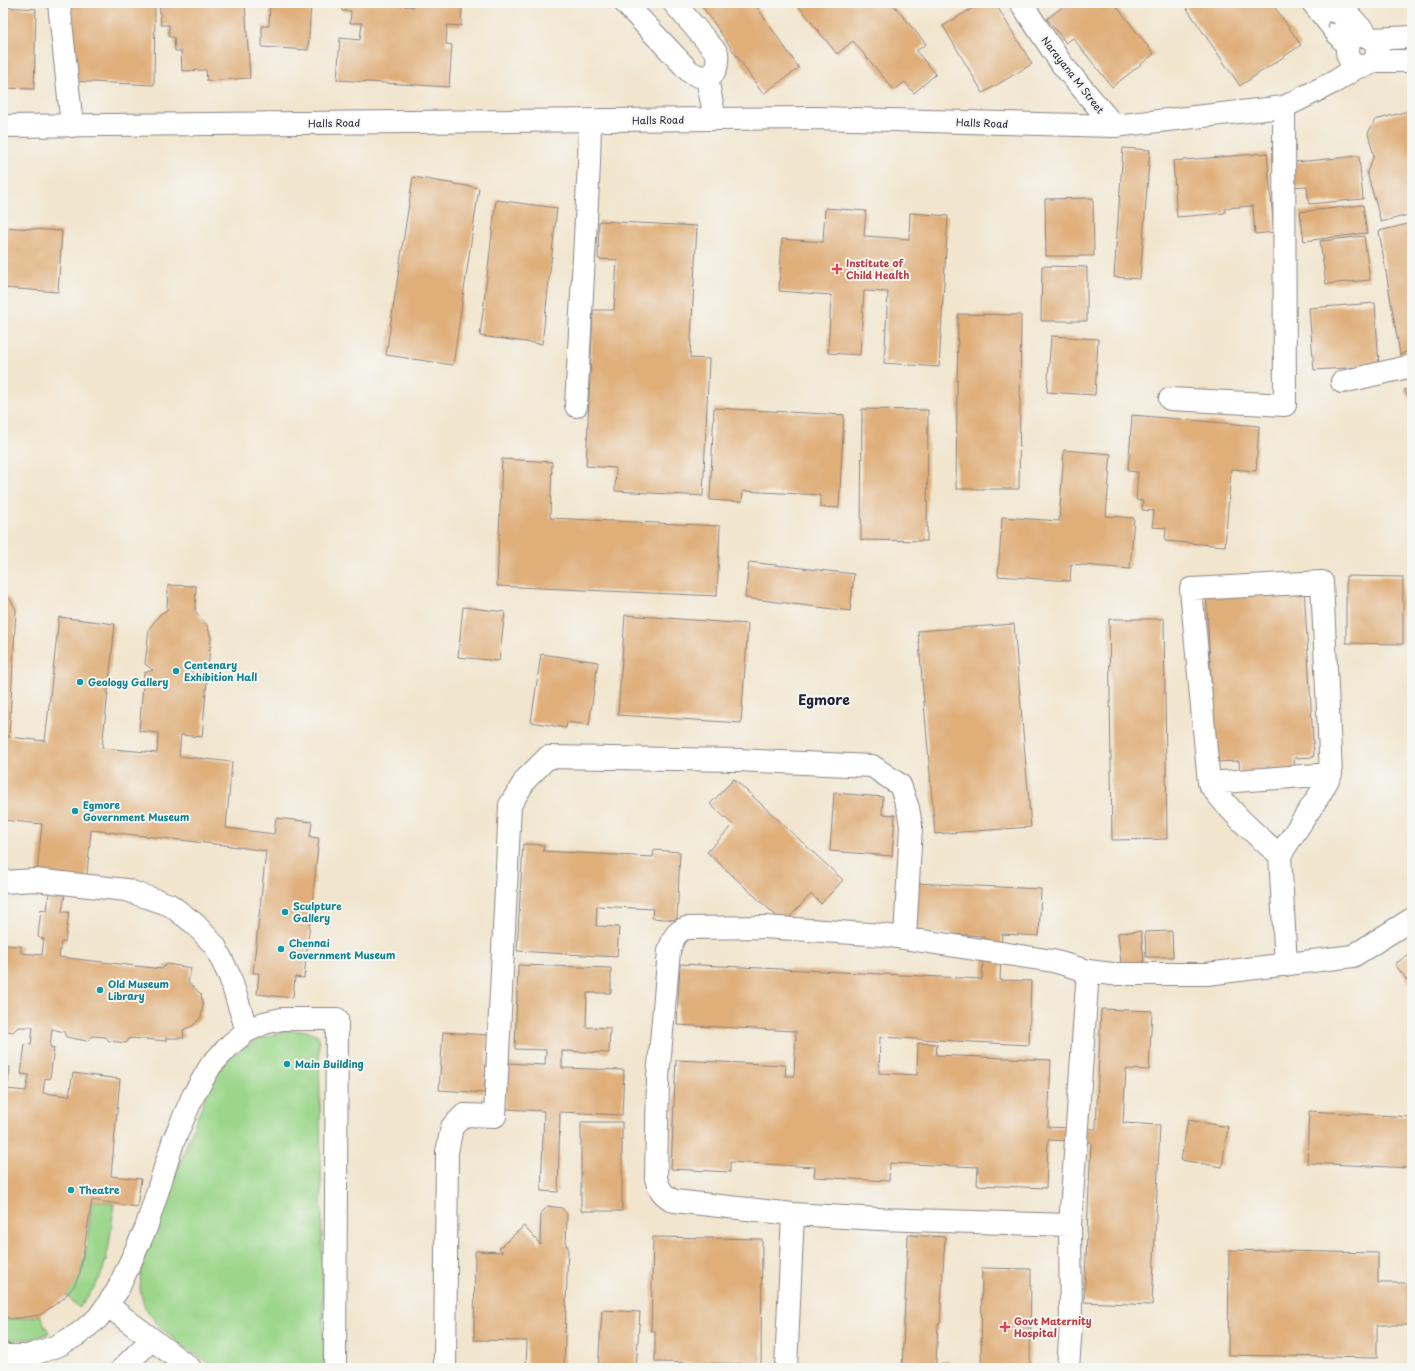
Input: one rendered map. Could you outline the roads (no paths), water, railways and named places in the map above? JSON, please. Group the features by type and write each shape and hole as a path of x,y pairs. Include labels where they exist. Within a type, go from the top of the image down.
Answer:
{"main road":[{"path":"59,3 72,126"},
{"path":"625,3 690,72 699,77 707,78 716,68 717,52 674,3"},
{"name":"Narayana M Street","path":"1021,3 1061,63 1114,126"},
{"path":"1313,3 1357,56 1412,61"},
{"path":"1338,3 1375,43 1378,52 1357,56"},
{"path":"1370,37 1412,37"},
{"name":"Halls Road","path":"3,126 815,118 1114,126 1284,107 1309,96 1357,56"},
{"path":"707,78 716,119"},
{"path":"1170,399 1285,405 1284,107"},
{"path":"576,406 590,120"},
{"path":"1342,382 1412,366"},
{"path":"1280,854 1252,832 1223,802 1209,783 1191,589 1322,582 1331,774 1320,794 1280,854 1286,965"},
{"path":"445,1368 447,1152 452,1127 464,1115 495,1116 510,805 526,779 548,756 737,760 872,766 900,785 908,808 911,826 905,938"},
{"path":"1209,783 1331,774"},
{"path":"3,882 36,880 126,890 170,905 195,924 215,946 230,977 247,1031"},
{"path":"1070,1225 879,1219 792,1214 674,1201 664,1196 658,1186 656,1145 658,1077 669,951 673,938 678,931 686,928 764,927 883,935 1053,961 1088,971 1112,974 1207,974 1353,956 1412,919"},
{"path":"1068,1368 1071,1325 1070,1225 1088,971"},
{"path":"3,1356 28,1362 76,1335 98,1318 117,1291 146,1228 173,1142 193,1096 211,1064 231,1044 247,1031 264,1024 282,1019 337,1019 335,1368"},
{"path":"786,1368 792,1214"},
{"path":"106,1305 190,1368"},
{"path":"123,1368 152,1339"}],"place":[{"name":"Institute of Child Health","path":"837,269"},
{"name":"Centenary Exhibition Hall","path":"176,671"},
{"name":"Geology Gallery","path":"80,682"},
{"name":"Egmore Government Museum","path":"75,811"},
{"name":"Sculpture Gallery","path":"285,912"},
{"name":"Chennai Government Museum","path":"281,949"},
{"name":"Old Museum Library","path":"100,990"},
{"name":"Main Building","path":"287,1064"},
{"name":"Theatre","path":"71,1190"},
{"name":"Govt Maternity Hospital","path":"1005,1327"}],"district":[{"name":"Egmore","path":"824,700"}]}
